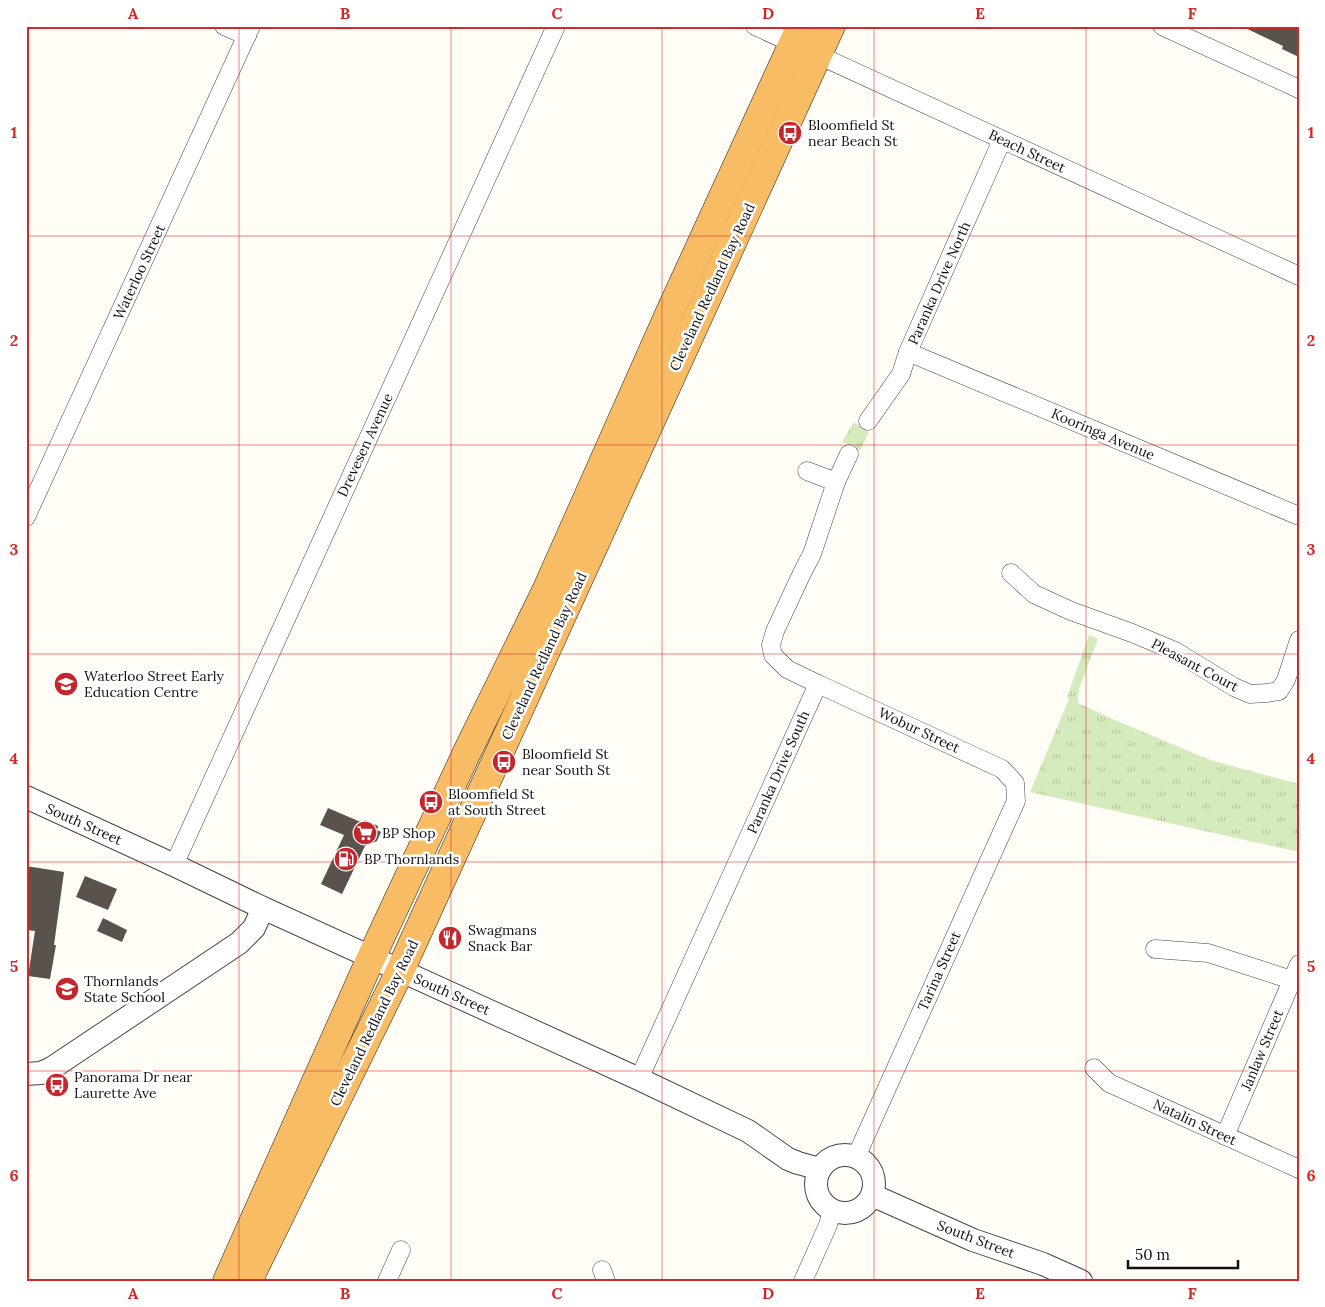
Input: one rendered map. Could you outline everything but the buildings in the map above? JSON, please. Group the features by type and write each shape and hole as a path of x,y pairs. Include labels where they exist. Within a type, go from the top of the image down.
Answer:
{"highway":[{"name":"Cleveland Redland Bay Road","path":"248,1281 400,971 831,26"},
{"name":"Cleveland Redland Bay Road","path":"226,1281 371,958 468,750 546,590 797,35"}],"street":[{"path":"224,26 249,31"},
{"name":"Drevesen Avenue","path":"174,864 556,26"},
{"name":"Beach Street","path":"755,26 797,35 818,55 1299,276"},
{"path":"1162,26 1299,89"},
{"name":"Waterloo Street","path":"26,517 249,31"},
{"name":"Paranka Drive North","path":"868,421 901,374 908,352 1002,140"},
{"name":"Kooringa Avenue","path":"908,352 1299,516"},
{"path":"818,684 786,669 773,656 771,645 775,631 812,554 836,482 849,454"},
{"path":"808,470 836,482"},
{"name":"Pleasant Court","path":"1011,573 1034,594 1071,612 1132,633 1175,651 1234,688 1250,694 1266,694 1279,691 1286,680 1299,640"},
{"name":"Wobur Street","path":"818,684 1002,768 1014,783"},
{"name":"Paranka Drive South","path":"639,1079 818,684"},
{"name":"Tarina Street","path":"856,1157 1016,801 1014,783"},
{"name":"South Street","path":"26,797 174,864 371,958 639,1079 748,1131 801,1165 820,1169"},
{"path":"26,1074 40,1073 52,1068 239,943 254,928 263,908"},
{"path":"1155,949 1208,953 1295,972"},
{"name":"Janlaw Street","path":"1225,1136 1295,972"},
{"name":"Natalin Street","path":"1094,1068 1110,1082 1299,1169"},
{"path":"846,1155 856,1157 865,1163 872,1172 874,1184 872,1195 866,1205 856,1211 844,1213 832,1210 824,1204 816,1188 816,1178 820,1169 835,1157 846,1155"},
{"name":"South Street","path":"872,1195 973,1240 1043,1264 1082,1281"},
{"path":"804,1281 828,1226 832,1210"},
{"path":"387,1281 401,1250"}],"green space":[{"path":"854,422 869,432 860,451 842,442"},
{"path":"1089,635 1098,639 1079,689 1078,703 1210,760 1299,784 1299,852 1030,792 1069,699 1067,697"}],"place":[{"name":"Bloomfield St near Beach St","path":"790,133"},
{"name":"Waterloo Street Early Education Centre","path":"66,684"},
{"name":"Bloomfield St near South St","path":"504,762"},
{"name":"Bloomfield St at South Street","path":"431,802"},
{"name":"BP Shop","path":"365,833"},
{"name":"BP Thornlands","path":"346,859"},
{"name":"Swagmans Snack Bar","path":"450,938"},
{"name":"Thornlands State School","path":"67,989"},
{"name":"Panorama Dr near Laurette Ave","path":"57,1085"}]}
